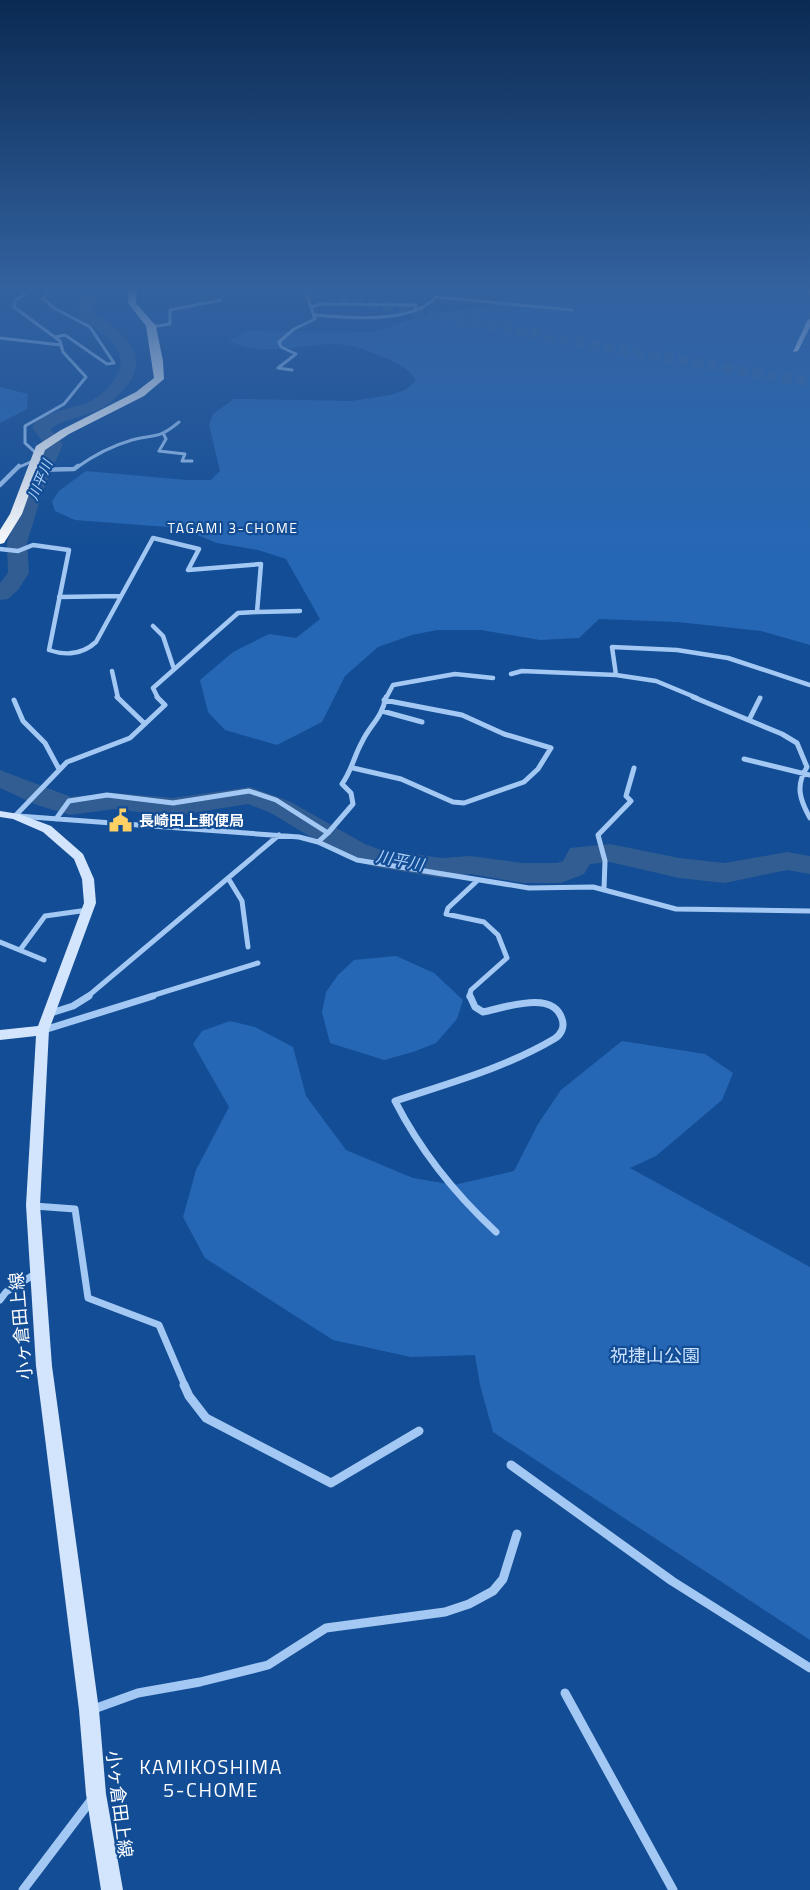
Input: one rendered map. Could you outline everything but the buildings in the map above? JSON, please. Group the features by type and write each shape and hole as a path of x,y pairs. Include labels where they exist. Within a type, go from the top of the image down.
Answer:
{"highway":[{"path":"0,540 16,514 35,462 47,441 140,394 159,377"}],"main road":[{"name":"小ヶ倉田上線","path":"7,815 47,829 78,857 88,879 90,903 88,910 44,1030 33,1206 44,1366 89,1710 96,1794 112,1890"},
{"path":"0,1035 44,1030"}],"street":[{"path":"35,462 26,444 23,432 25,426 64,404 86,377"},
{"path":"0,485 20,465 35,462 71,470 99,452 133,440 164,435 179,422"},
{"path":"164,435 166,439 159,452 185,453 182,461 192,461"},
{"path":"0,549 18,551 33,545 69,550 49,650 61,655 90,648 153,538 199,549 188,570 261,564 257,612"},
{"path":"59,597 121,596"},
{"path":"7,815 67,762 130,738 165,705 154,694 153,688 238,613 300,611"},
{"path":"153,626 163,636 174,669"},
{"path":"615,675 612,647 677,650 728,658 777,672 810,685"},
{"path":"112,671 117,697 146,724"},
{"path":"511,674 522,671 615,675 656,681 797,743 807,767 797,789 799,798 810,818"},
{"path":"318,842 353,804 351,793 342,784 353,768 362,741 382,711 384,700 393,685 402,681 455,674 493,678"},
{"path":"749,720 760,698"},
{"path":"14,700 23,722 45,743 59,769"},
{"path":"353,768 401,779 453,802 464,803 524,782 538,769 551,748 504,734 462,715 384,700"},
{"path":"382,711 422,722"},
{"path":"744,759 802,775 810,775"},
{"path":"604,889 605,861 598,836 631,801 626,796 634,768"},
{"path":"56,819 69,801 107,795 173,803 249,791 276,800 328,833"},
{"path":"7,815 279,835 318,842 357,860 529,888 604,889 676,909 810,911"},
{"path":"51,1013 73,1006 96,992 279,835"},
{"path":"228,878 237,887 246,920 248,947"},
{"path":"478,880 448,908 446,914 454,918 479,919 486,923 501,941 507,958 471,990 469,998 483,1012 539,1001 554,1008 562,1018 563,1028 557,1037 507,1064 395,1101 413,1138 434,1167 462,1202 496,1232"},
{"path":"20,950 45,916 88,910"},
{"path":"0,942 44,960"},
{"path":"44,1030 258,963"},
{"path":"33,1206 75,1209 88,1298 159,1325 189,1396 206,1418 331,1483 419,1431"},
{"path":"0,1300 6,1292 36,1274"},
{"path":"511,1465 672,1581 810,1668"},
{"path":"89,1710 138,1693 200,1682 268,1665 326,1628 445,1612 469,1604 493,1591 503,1579 517,1534"},
{"path":"565,1693 673,1890"},
{"path":"23,1890 96,1794"}],"green space":[{"path":"414,377 810,377 810,645 761,631 678,622 599,619 579,638 540,640 481,630 437,630 412,635 378,647 345,676 322,722 277,745 225,730 208,712 200,680 233,652 269,634 296,638 320,619 286,559 258,550 217,543 180,528 75,520 55,511 52,501 59,491 86,471 211,480 220,471 209,425 213,414 234,399 352,401 390,395 405,390 416,381"},
{"path":"0,387 28,394 27,409 0,423"},
{"path":"396,956 434,973 463,1000 457,1019 436,1043 384,1060 330,1043 322,1012 326,992 338,975 354,960"},
{"name":"祝捷山公園","path":"230,1021 255,1027 293,1047 306,1096 346,1150 413,1178 454,1185 514,1171 538,1124 561,1090 622,1041 705,1054 733,1073 722,1100 656,1156 630,1168 810,1267 810,1640 493,1432 480,1385 475,1355 411,1357 333,1340 205,1258 183,1217 196,1170 229,1107 193,1044 202,1031"}],"waterway":[{"name":"川平川","path":"0,594 16,579 19,568 16,558 17,543 24,518 54,444 41,430 41,427 59,417 97,404 125,377"},
{"name":"川平川","path":"0,778 46,799 70,806 114,801 173,807 250,795 280,807 355,851 375,858 442,868 470,865 523,873 561,873 574,867 580,855 610,853 679,868 725,873 787,861 810,865"}],"tunnel":[{"path":"781,377 810,382"}],"place":[{"name":"長崎田上郵便局","path":"121,821"}],"district":[{"name":"TAGAMI 3-CHOME","path":"233,528"},
{"name":"KAMIKOSHIMA 5-CHOME","path":"211,1778"}]}
